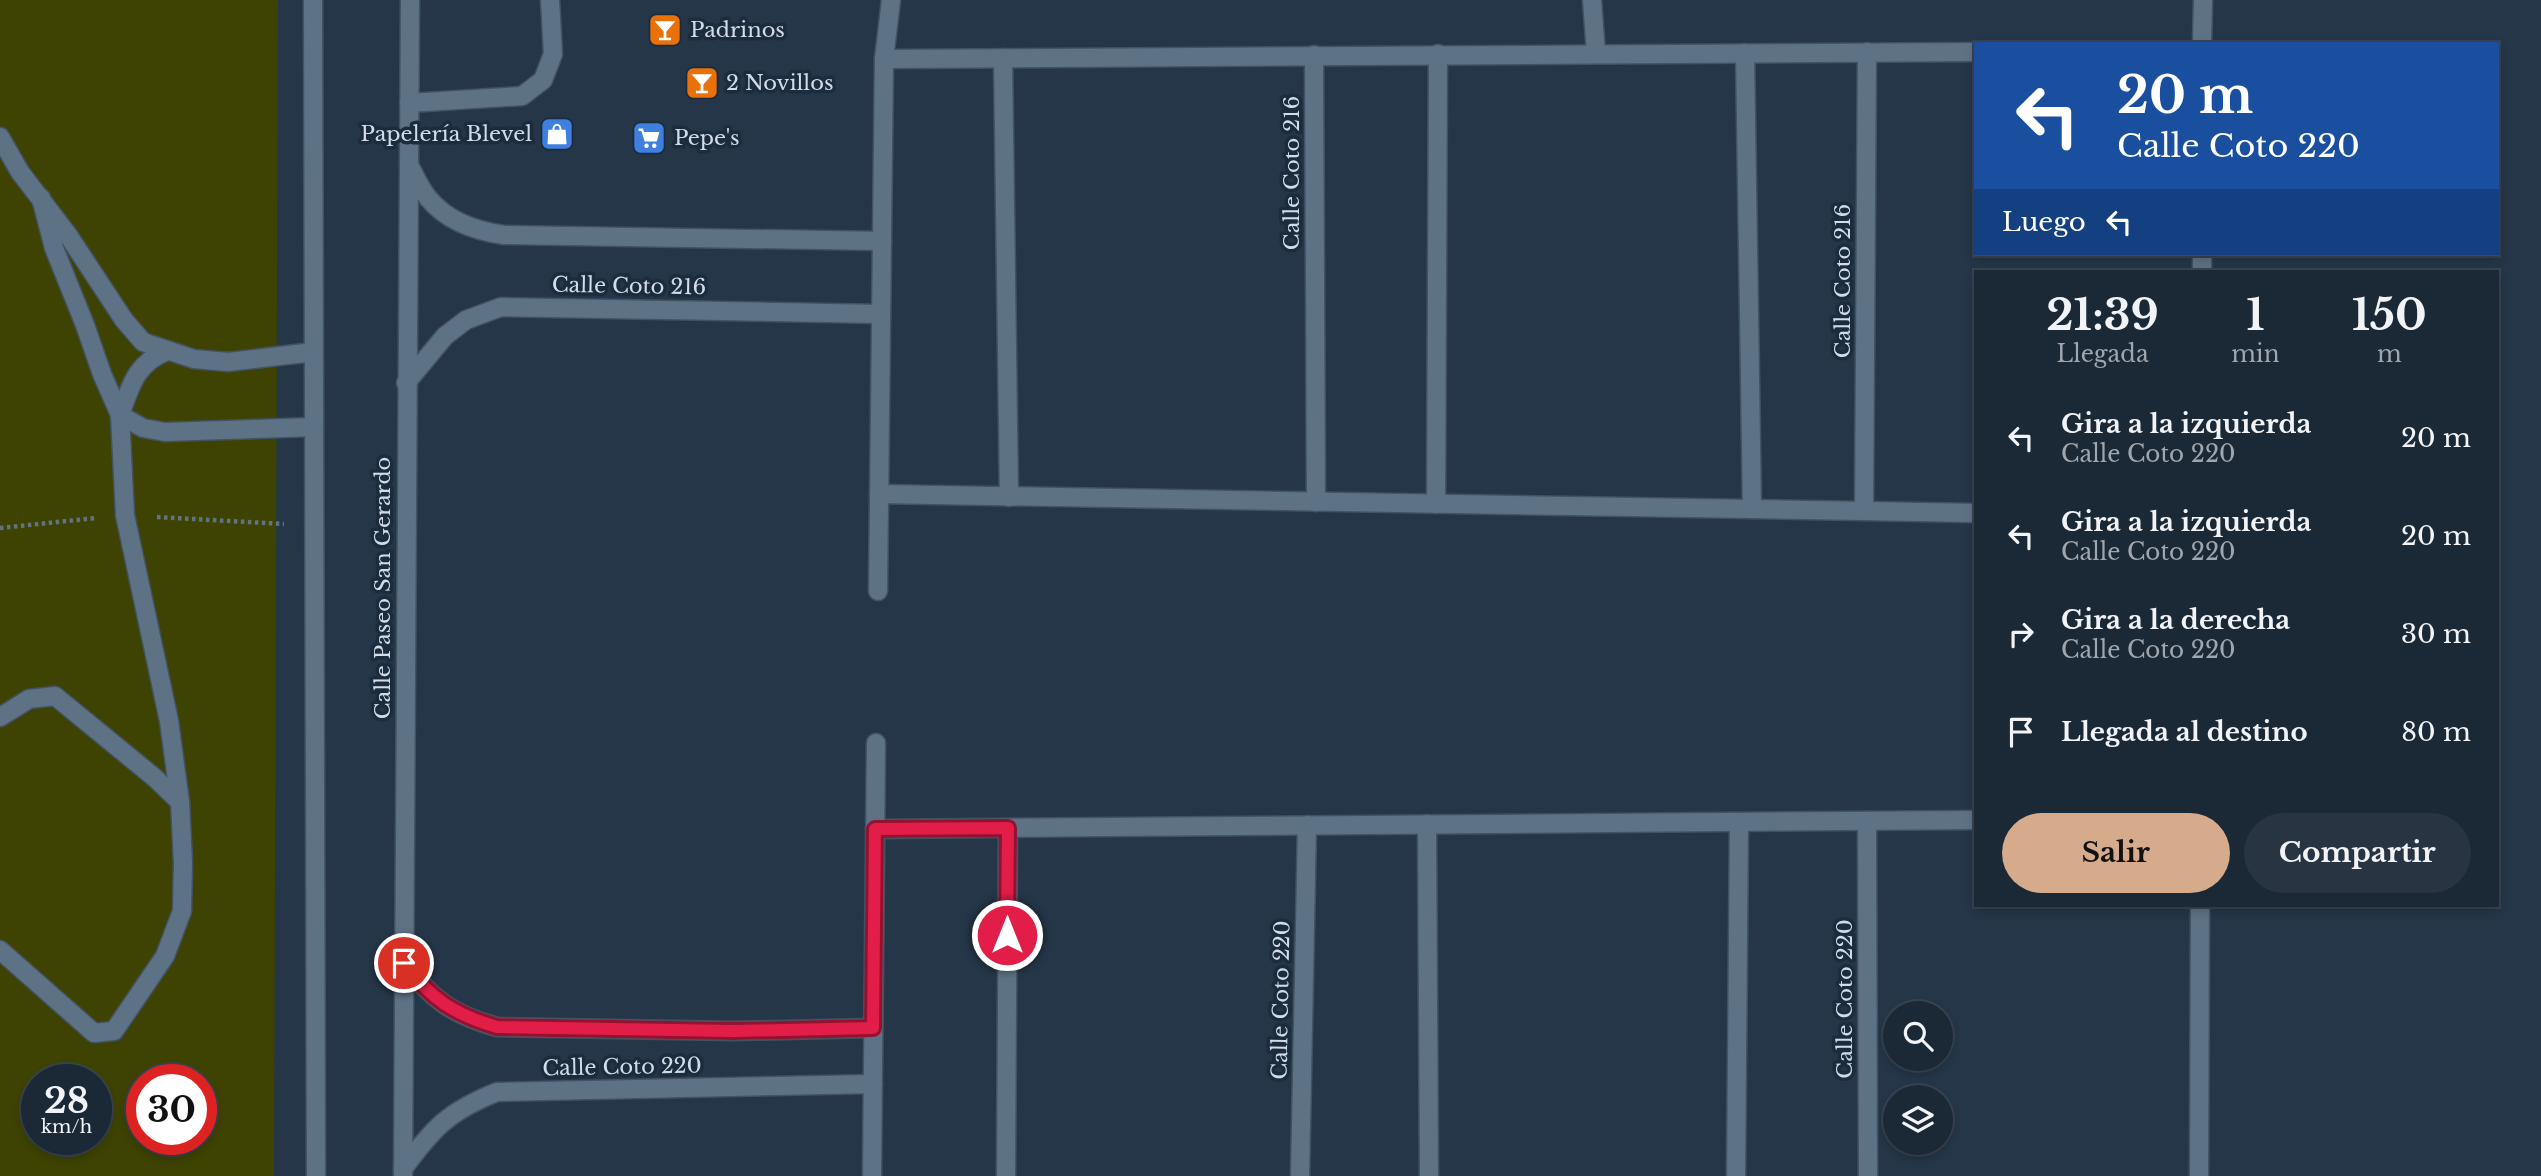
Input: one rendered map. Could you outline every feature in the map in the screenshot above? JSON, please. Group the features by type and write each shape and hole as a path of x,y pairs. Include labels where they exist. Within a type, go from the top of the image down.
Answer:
{"street":[{"path":"313,0 316,1176"},
{"name":"Calle Paseo San Gerardo","path":"403,1172 410,0"},
{"path":"409,103 522,96 542,80 552,54 550,0"},
{"path":"878,591 884,59 891,0"},
{"path":"1592,0 1596,53"},
{"path":"2202,42 2203,0"},
{"name":"Calle Coto 216","path":"1864,511 1867,52"},
{"path":"884,59 1974,52"},
{"path":"1745,53 1752,509"},
{"path":"1436,504 1438,54"},
{"name":"Calle Coto 216","path":"1314,55 1316,502"},
{"path":"1003,58 1009,497"},
{"path":"0,138 20,172 68,235 124,320 144,342 194,359 228,362 313,352"},
{"path":"409,165 428,198 445,215 478,231 504,235 882,241"},
{"path":"0,950 93,1033 114,1031 164,956 182,911 180,802 169,721 125,515 120,415 54,248 41,198"},
{"name":"Calle Coto 216","path":"406,383 445,336 466,320 501,307 881,314"},
{"path":"120,415 139,369 152,357 167,351"},
{"path":"120,415 143,428 165,432 313,428"},
{"path":"879,495 1974,513"},
{"path":"0,718 29,699 55,696 155,778 180,802"},
{"path":"872,1176 876,743"},
{"path":"875,829 1974,820"},
{"name":"Calle Coto 220","path":"1867,821 1868,1176"},
{"path":"1736,1176 1739,822"},
{"path":"1427,824 1429,1176"},
{"name":"Calle Coto 220","path":"1300,1176 1307,825"},
{"path":"1006,1176 1008,828"},
{"path":"2199,1176 2200,907"},
{"name":"Calle Coto 220","path":"404,963 422,987 440,1003 468,1019 497,1027 734,1031 873,1028"},
{"name":"Calle Coto 220","path":"403,1172 425,1139 444,1119 471,1102 497,1092 873,1084"}],"green space":[{"path":"0,0 278,0 274,1176 0,1176"}],"place":[{"name":"Padrinos","path":"665,30"},
{"name":"2 Novillos","path":"702,83"},
{"name":"Papelería Blevel","path":"557,134"},
{"name":"Pepe's","path":"649,138"}],"route":[{"path":"404,963 422,987 440,1003 468,1019 497,1027 734,1031 873,1028 875,829 1008,828 1007,935"}]}
